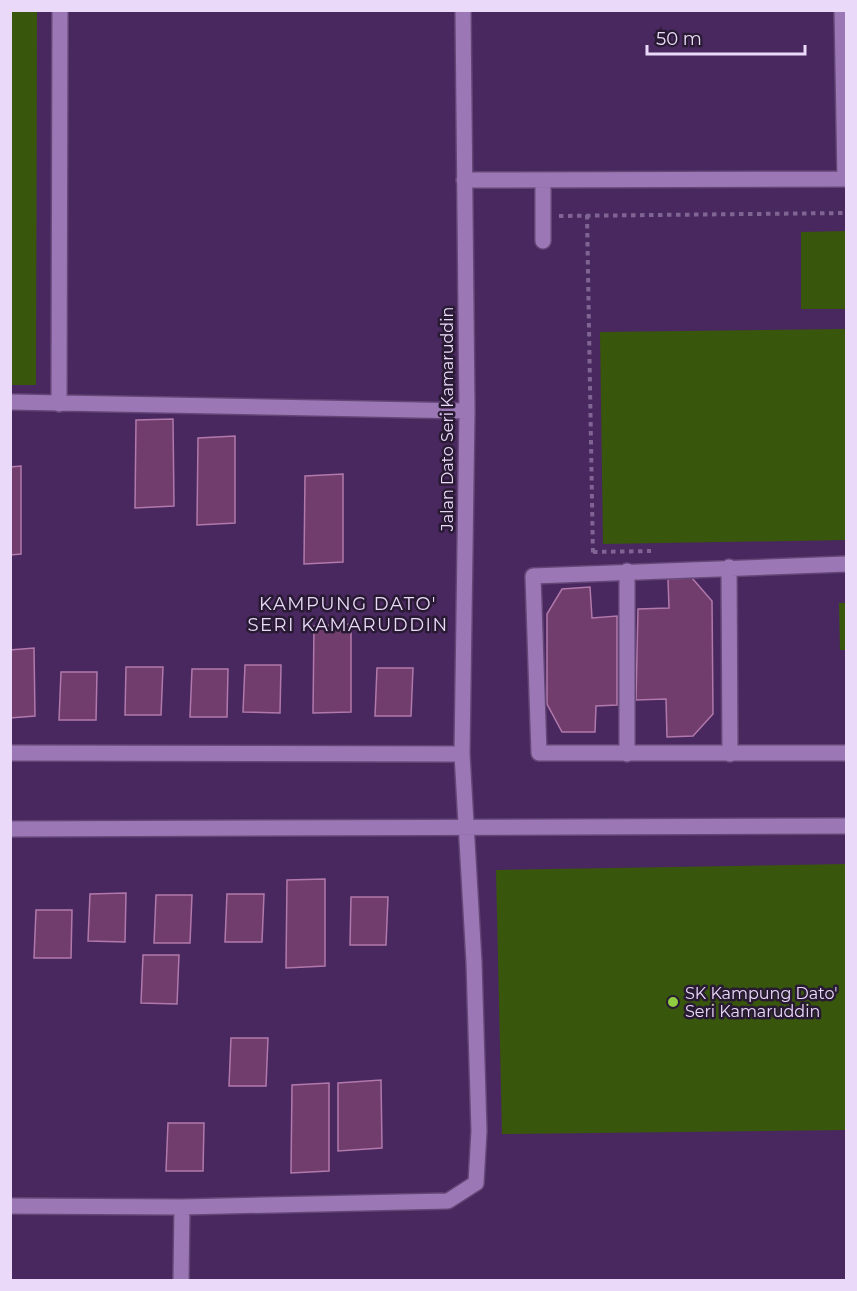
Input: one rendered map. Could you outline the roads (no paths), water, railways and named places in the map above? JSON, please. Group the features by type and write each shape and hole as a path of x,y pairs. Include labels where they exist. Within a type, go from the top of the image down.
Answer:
{"street":[{"path":"60,10 60,404"},
{"name":"Jalan Dato Seri Kamaruddin","path":"182,1207 448,1201 476,1183 480,1131 475,1071 474,962 464,828 462,754 467,411 463,10"},
{"path":"464,180 846,179 842,10"},
{"path":"543,180 543,241"},
{"path":"10,402 467,411"},
{"path":"846,564 533,576 539,753 846,753"},
{"path":"729,567 730,754"},
{"path":"627,572 627,754"},
{"path":"10,753 462,754"},
{"path":"10,829 846,825"},
{"path":"10,1206 182,1207 181,1281"}],"place":[{"name":"SK Kampung Dato' Seri Kamaruddin","path":"673,1002"}],"district":[{"name":"KAMPUNG DATO' SERI KAMARUDDIN","path":"348,614"}]}
